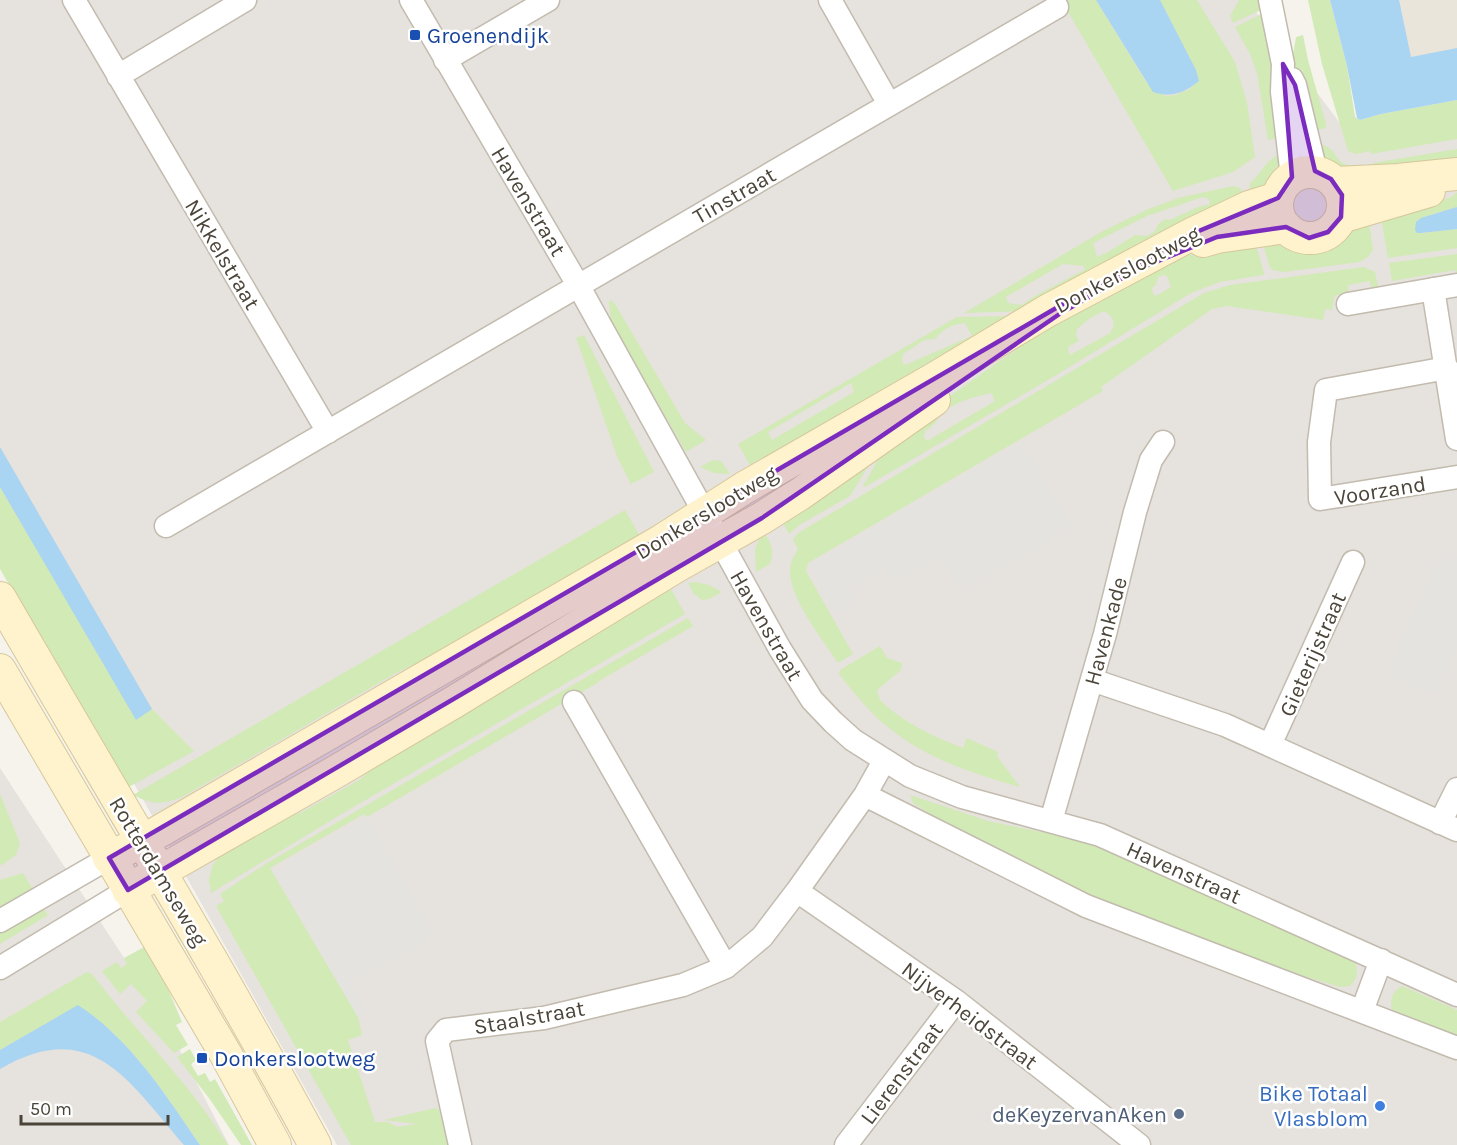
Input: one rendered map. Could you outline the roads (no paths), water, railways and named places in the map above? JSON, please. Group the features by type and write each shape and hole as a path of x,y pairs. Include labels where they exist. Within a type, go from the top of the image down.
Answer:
{"street":[{"name":"Nikkelstraat","path":"74,0 328,432"},
{"path":"118,76 245,0"},
{"name":"Havenstraat","path":"411,0 578,285 703,514 780,649 812,700 853,740 884,761 929,785 962,797 1100,835 1457,995"},
{"path":"445,60 548,0"},
{"path":"830,0 889,104"},
{"path":"1270,0 1283,64 1295,85 1305,182 1278,210 1286,227 1303,237 1316,237 1334,228 1341,217 1343,203 1339,189 1305,182"},
{"name":"Tinstraat","path":"578,285 1058,7"},
{"name":"Donkerslootweg","path":"109,858 141,842 651,547 758,479 934,379 1047,311 1194,233 1305,182 1398,180 1457,174"},
{"path":"1341,217 1457,183"},
{"name":"Donkerslootweg","path":"128,890 214,843 444,708 675,567 800,494 1060,313 1136,270 1188,246 1217,237 1286,227"},
{"path":"166,526 578,285"},
{"path":"1348,304 1457,285"},
{"path":"1433,289 1457,439"},
{"name":"Voorzand","path":"1447,368 1326,390 1318,442 1320,500 1457,477"},
{"name":"Havenkade","path":"1051,821 1092,680 1138,502 1151,460 1163,442"},
{"name":"Gieterijstraat","path":"1270,745 1353,562"},
{"name":"Rotterdamseweg","path":"0,598 208,953 315,1145"},
{"name":"Rotterdamseweg","path":"0,670 225,1053 275,1145"},
{"name":"Gieterijstraat","path":"1092,680 1225,725 1449,826 1457,789"},
{"path":"574,702 726,967"},
{"name":"Staalstraat","path":"460,1145 437,1041 446,1030 544,1018 683,985 726,967 762,937 865,795 884,761"},
{"path":"865,795 1086,906 1457,1048"},
{"path":"0,921 109,858"},
{"path":"0,968 128,890"},
{"name":"Nijverheidstraat","path":"797,891 956,1001 1139,1145"},
{"path":"1362,1011 1381,960"},
{"name":"Lierenstraat","path":"846,1145 956,1001"}],"water":[{"path":"1096,0 1160,0 1196,70 1199,81 1178,93 1153,92"},
{"path":"1330,0 1399,0 1411,57 1457,48 1457,100 1360,120 1357,118 1347,66"},
{"path":"1457,207 1457,229 1421,233 1415,230 1416,222 1421,218"},
{"path":"0,447 152,709 136,720 0,487"},
{"path":"78,1005 114,1034 130,1051 160,1087 200,1145 184,1145 126,1079 106,1063 84,1053 60,1049 32,1054 0,1069 0,1050"}],"place":[{"name":"Groenendijk","path":"415,35"},
{"name":"Donkerslootweg","path":"202,1058"},
{"name":"Bike Totaal Vlasblom","path":"1380,1106"},
{"name":"deKeyzervanAken","path":"1179,1114"}]}
